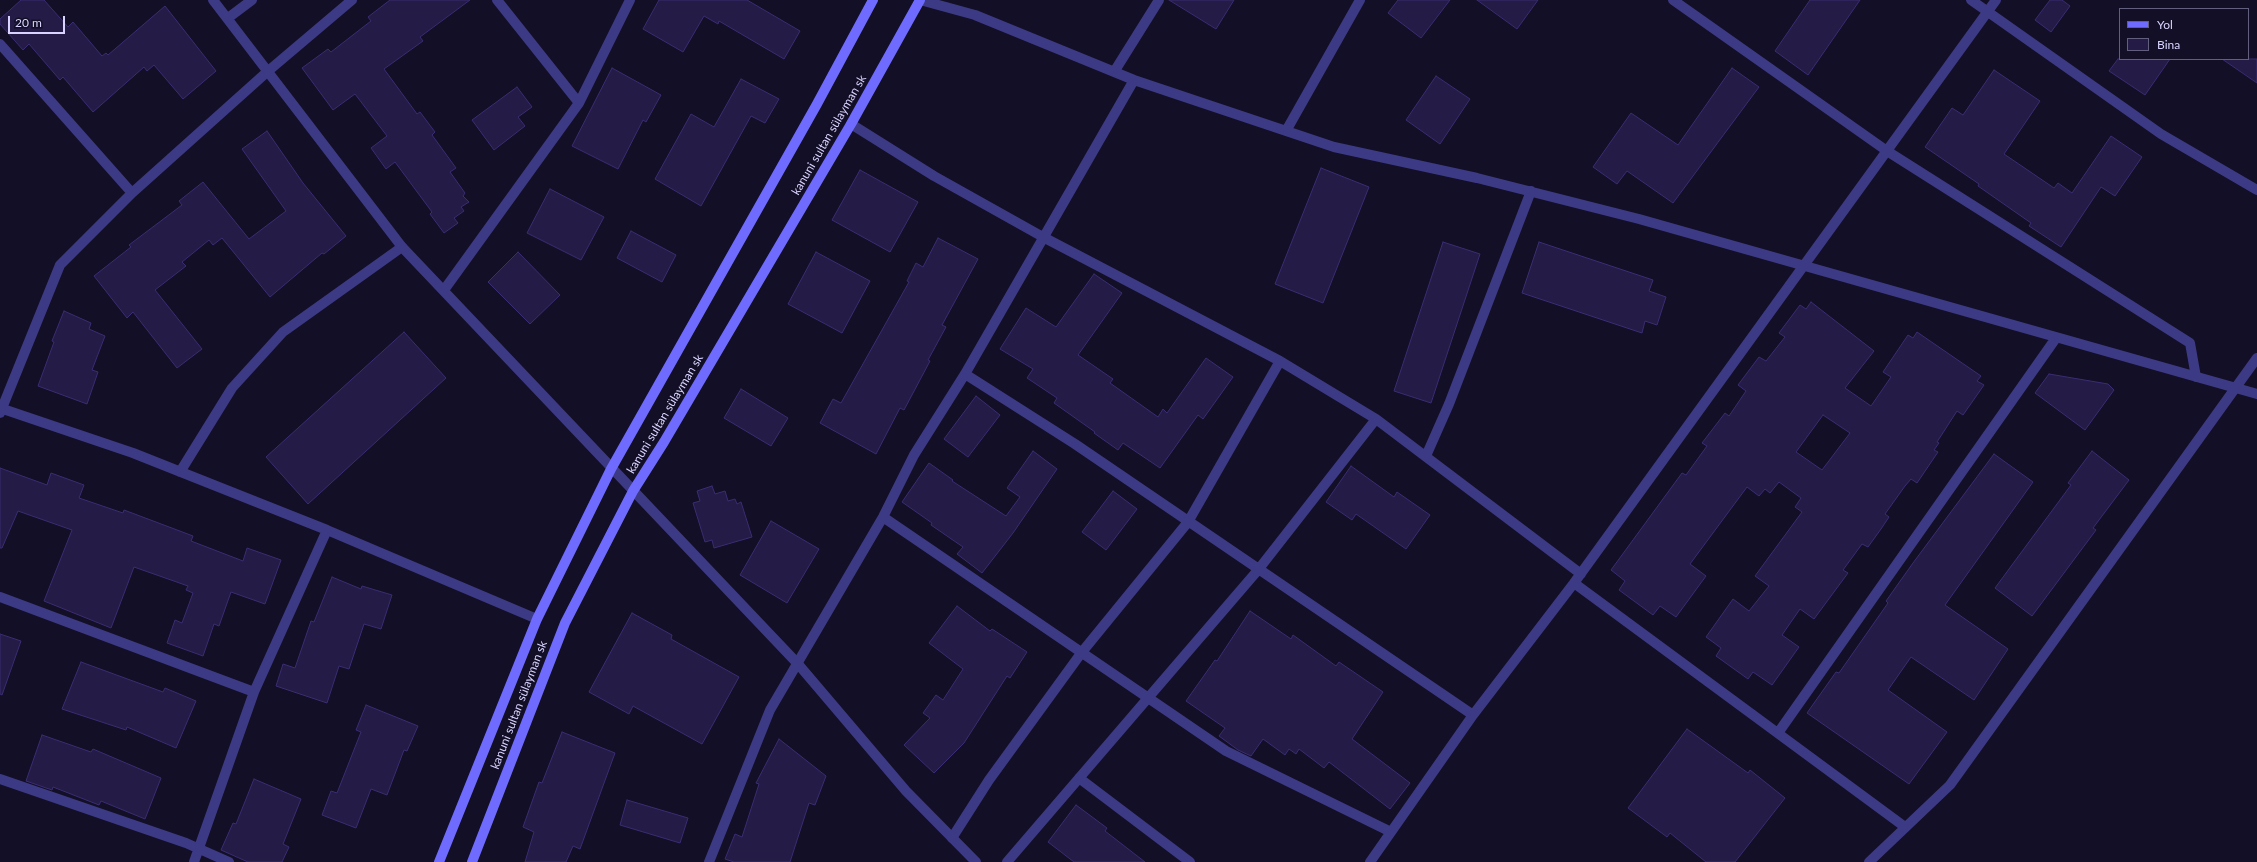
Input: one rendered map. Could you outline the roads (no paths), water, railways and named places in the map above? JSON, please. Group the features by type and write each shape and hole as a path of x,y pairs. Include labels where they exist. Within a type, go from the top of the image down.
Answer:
{"main road":[{"name":"kanuni sultan sülayman sk","path":"472,862 565,623 633,491 668,436 851,124 920,0"},
{"path":"439,862 537,619 611,469 817,104 870,1"}],"street":[{"path":"213,0 402,248 444,290 611,469 798,664 906,791 976,862"},
{"path":"228,18 252,0"},
{"path":"352,0 267,72 132,193 60,265 1,410 133,453 327,530 537,619"},
{"path":"496,0 578,103"},
{"path":"444,290 578,103 630,0"},
{"path":"920,0 975,16 1134,80 1334,147 1531,191 1639,219 2257,394"},
{"path":"1114,72 1159,0"},
{"path":"1286,131 1360,0"},
{"path":"1673,0 1887,151 2190,343 2196,377"},
{"path":"1971,0 2161,134 2257,190"},
{"path":"1370,862 1473,715 1574,583 1996,0"},
{"path":"0,44 132,193"},
{"path":"709,862 770,710 883,516 914,455 965,374 1134,80"},
{"path":"851,124 934,176 1043,237 1280,361 1376,419 1580,574"},
{"path":"1426,456 1449,404 1531,191"},
{"path":"180,472 232,388 283,332 402,248"},
{"path":"1778,733 2056,338"},
{"path":"1869,862 1950,785 2257,358"},
{"path":"952,838 989,780 1082,652 1188,522 1280,361"},
{"path":"965,374 1074,444 1473,715"},
{"path":"1007,862 1148,696 1258,570 1376,419"},
{"path":"883,516 1148,696 1226,751 1391,832"},
{"path":"194,862 254,692 327,530"},
{"path":"1574,583 1905,827"},
{"path":"0,597 254,692"},
{"path":"1079,778 1190,862"},
{"path":"0,779 186,843 229,862"}]}
